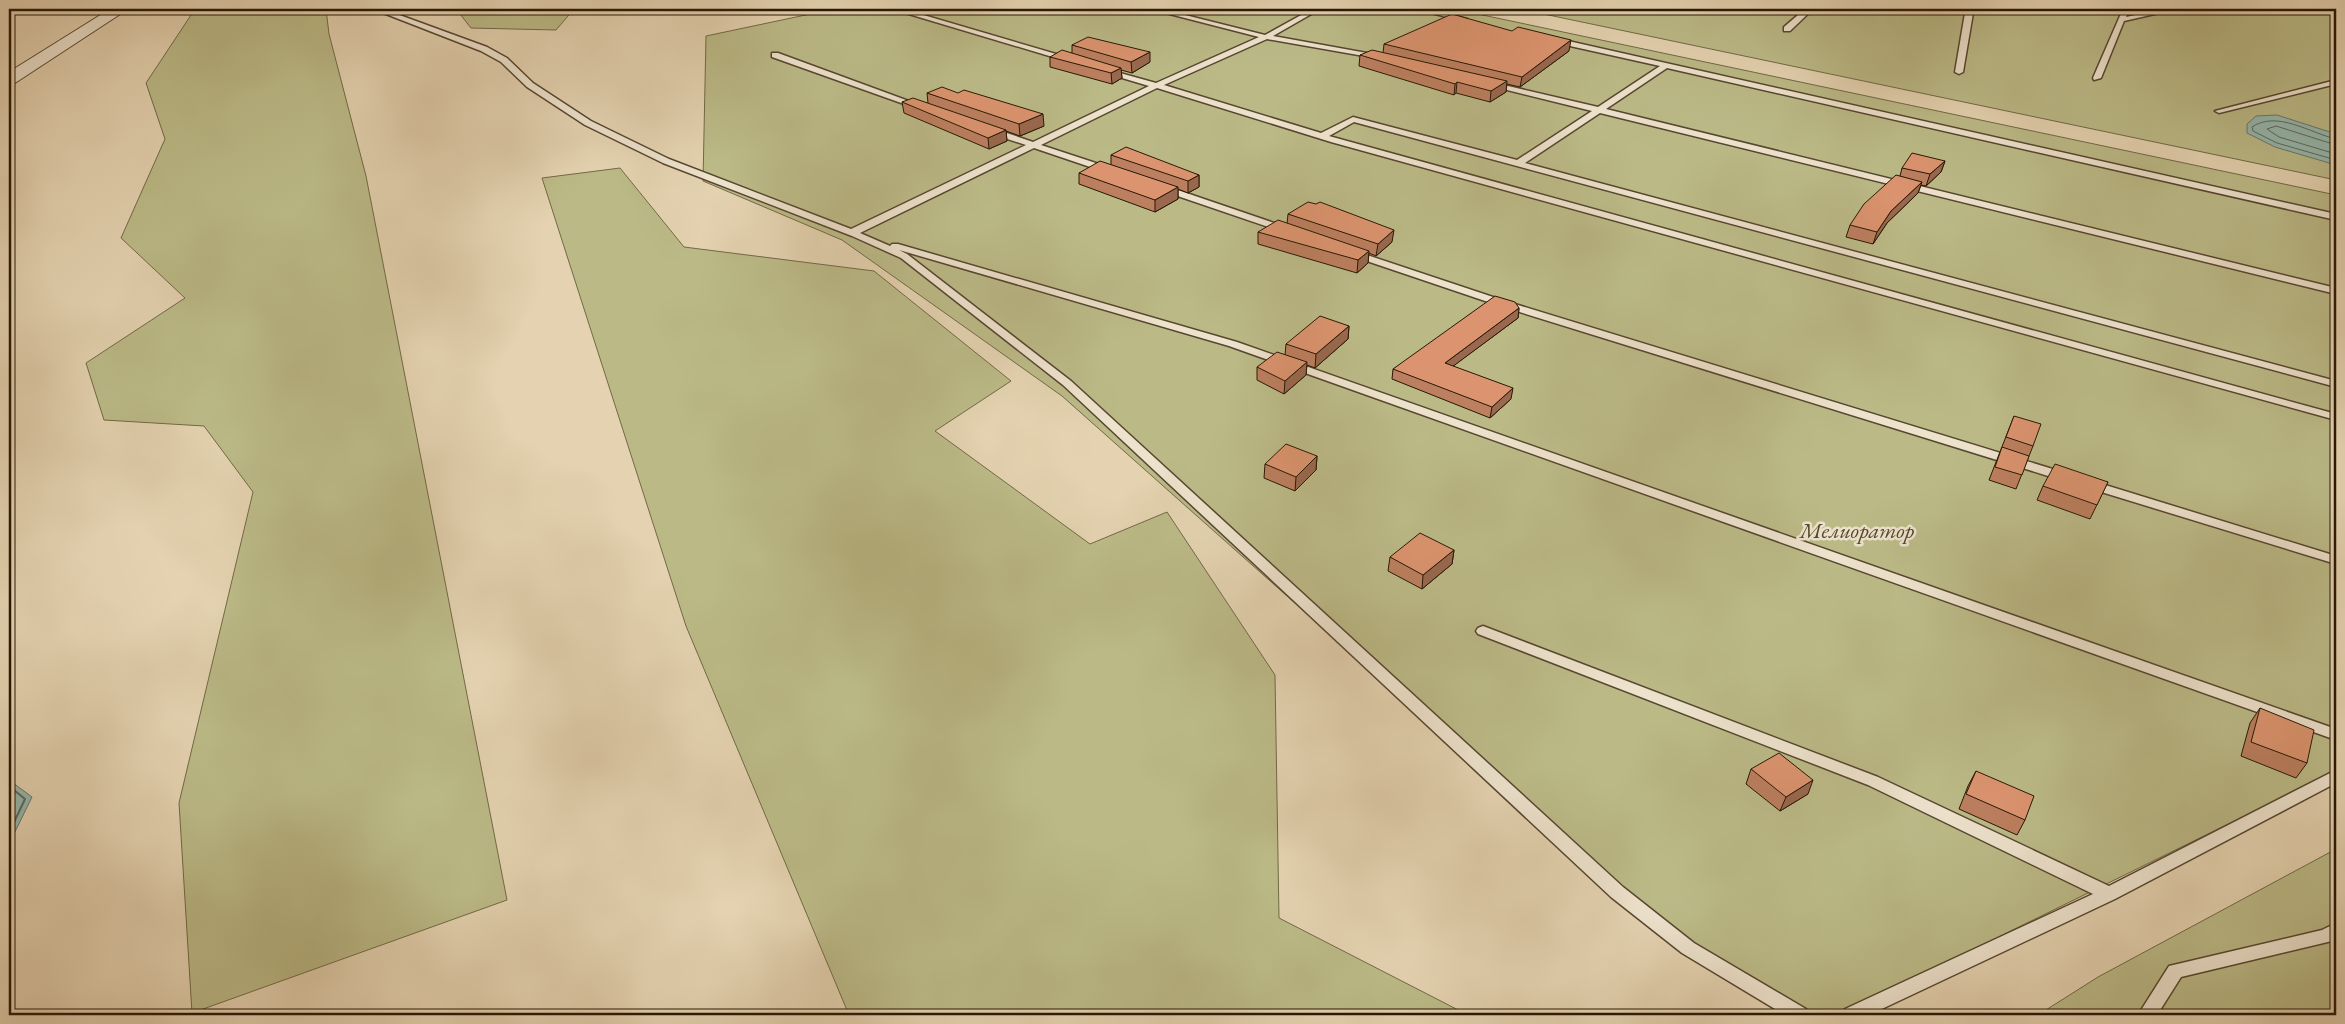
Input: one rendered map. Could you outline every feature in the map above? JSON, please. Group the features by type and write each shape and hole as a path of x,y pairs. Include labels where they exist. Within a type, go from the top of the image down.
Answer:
{"street":[{"path":"9,79 120,9"}],"lane":[{"path":"377,9 497,56 554,103 588,123 649,152 904,256 1067,384 1617,892 1688,948 1800,1015"},
{"path":"896,9 1074,60"},
{"path":"1153,9 1266,37 1390,60"},
{"path":"851,233 1158,85 1266,37 1317,9"},
{"path":"1419,9 1476,22"},
{"path":"1787,30 1809,9"},
{"path":"1959,72 1969,13 1972,9"},
{"path":"2097,78 2126,9"},
{"path":"2121,20 2173,9"},
{"path":"1542,37 2336,217"},
{"path":"775,55 932,111"},
{"path":"1093,66 1322,136 2336,417"},
{"path":"1518,163 1665,66"},
{"path":"1476,80 2336,292"},
{"path":"2219,111 2336,82"},
{"path":"1322,136 1354,119 2336,384"},
{"path":"979,127 1119,173"},
{"path":"1156,186 1296,234"},
{"path":"851,233 1233,344 2336,735"},
{"path":"1343,250 1511,306 2336,560"},
{"path":"1483,631 1873,781 2109,894"},
{"path":"1851,1015 2109,894 2336,776"},
{"path":"2147,1015 2175,971 2333,936"}],"green space":[{"path":"195,9 326,9 329,34 366,176 507,900 192,1013 179,803 253,492 204,426 104,420 86,363 185,298 121,238 165,139 146,83"},
{"path":"456,9 574,9 556,30 471,28"},
{"name":"Мелиоратор","path":"834,9 1454,9 2336,195 2336,771 1840,1015 1800,1015 1675,941 1062,396 842,240 703,181 706,36"},
{"path":"1520,9 2336,9 2336,180 1558,17"},
{"path":"620,168 684,247 874,271 1011,381 935,431 1090,544 1167,512 1275,675 1279,918 1468,1015 849,1015 686,626 542,178"},
{"path":"2336,849 2336,1015 2038,1015 2098,977"}],"water":[{"path":"2277,115 2336,134 2336,165 2275,147 2247,133 2247,124 2256,116"},
{"path":"9,780 32,797 9,844"}],"building":[{"path":"1452,14 1512,31 1518,27 1571,40 1522,77 1384,44"},
{"path":"1088,37 1150,52 1131,62 1072,45"},
{"path":"1062,50 1121,68 1111,73 1050,57"},
{"path":"1372,50 1507,81 1491,91 1457,82 1455,84 1360,55"},
{"path":"942,87 958,93 964,90 1043,114 1019,124 927,93"},
{"path":"913,98 1006,130 988,138 902,102"},
{"path":"1126,147 1199,175 1188,181 1111,155"},
{"path":"1912,153 1945,161 1930,174 1902,168"},
{"path":"1100,161 1178,187 1155,200 1079,173"},
{"path":"1896,175 1922,182 1891,211 1877,232 1850,225 1864,204"},
{"path":"1308,202 1316,204 1320,202 1394,230 1378,244 1288,214"},
{"path":"1278,220 1369,251 1358,260 1258,232"},
{"path":"1495,296 1515,302 1519,308 1445,363 1513,388 1492,407 1393,369"},
{"path":"1320,316 1349,326 1316,354 1286,344"},
{"path":"1277,352 1307,362 1285,381 1257,367"},
{"path":"2014,416 2041,424 2033,446 2006,437"},
{"path":"1286,444 1317,456 1296,477 1265,464"},
{"path":"2002,447 2029,456 2022,475 1995,467"},
{"path":"2055,464 2108,482 2097,505 2043,486"},
{"path":"1420,533 1454,550 1423,575 1390,557"},
{"path":"2260,708 2314,730 2307,763 2251,742"},
{"path":"1779,753 1813,780 1786,797 1751,769"},
{"path":"1976,771 2034,796 2025,820 1966,794"}]}
